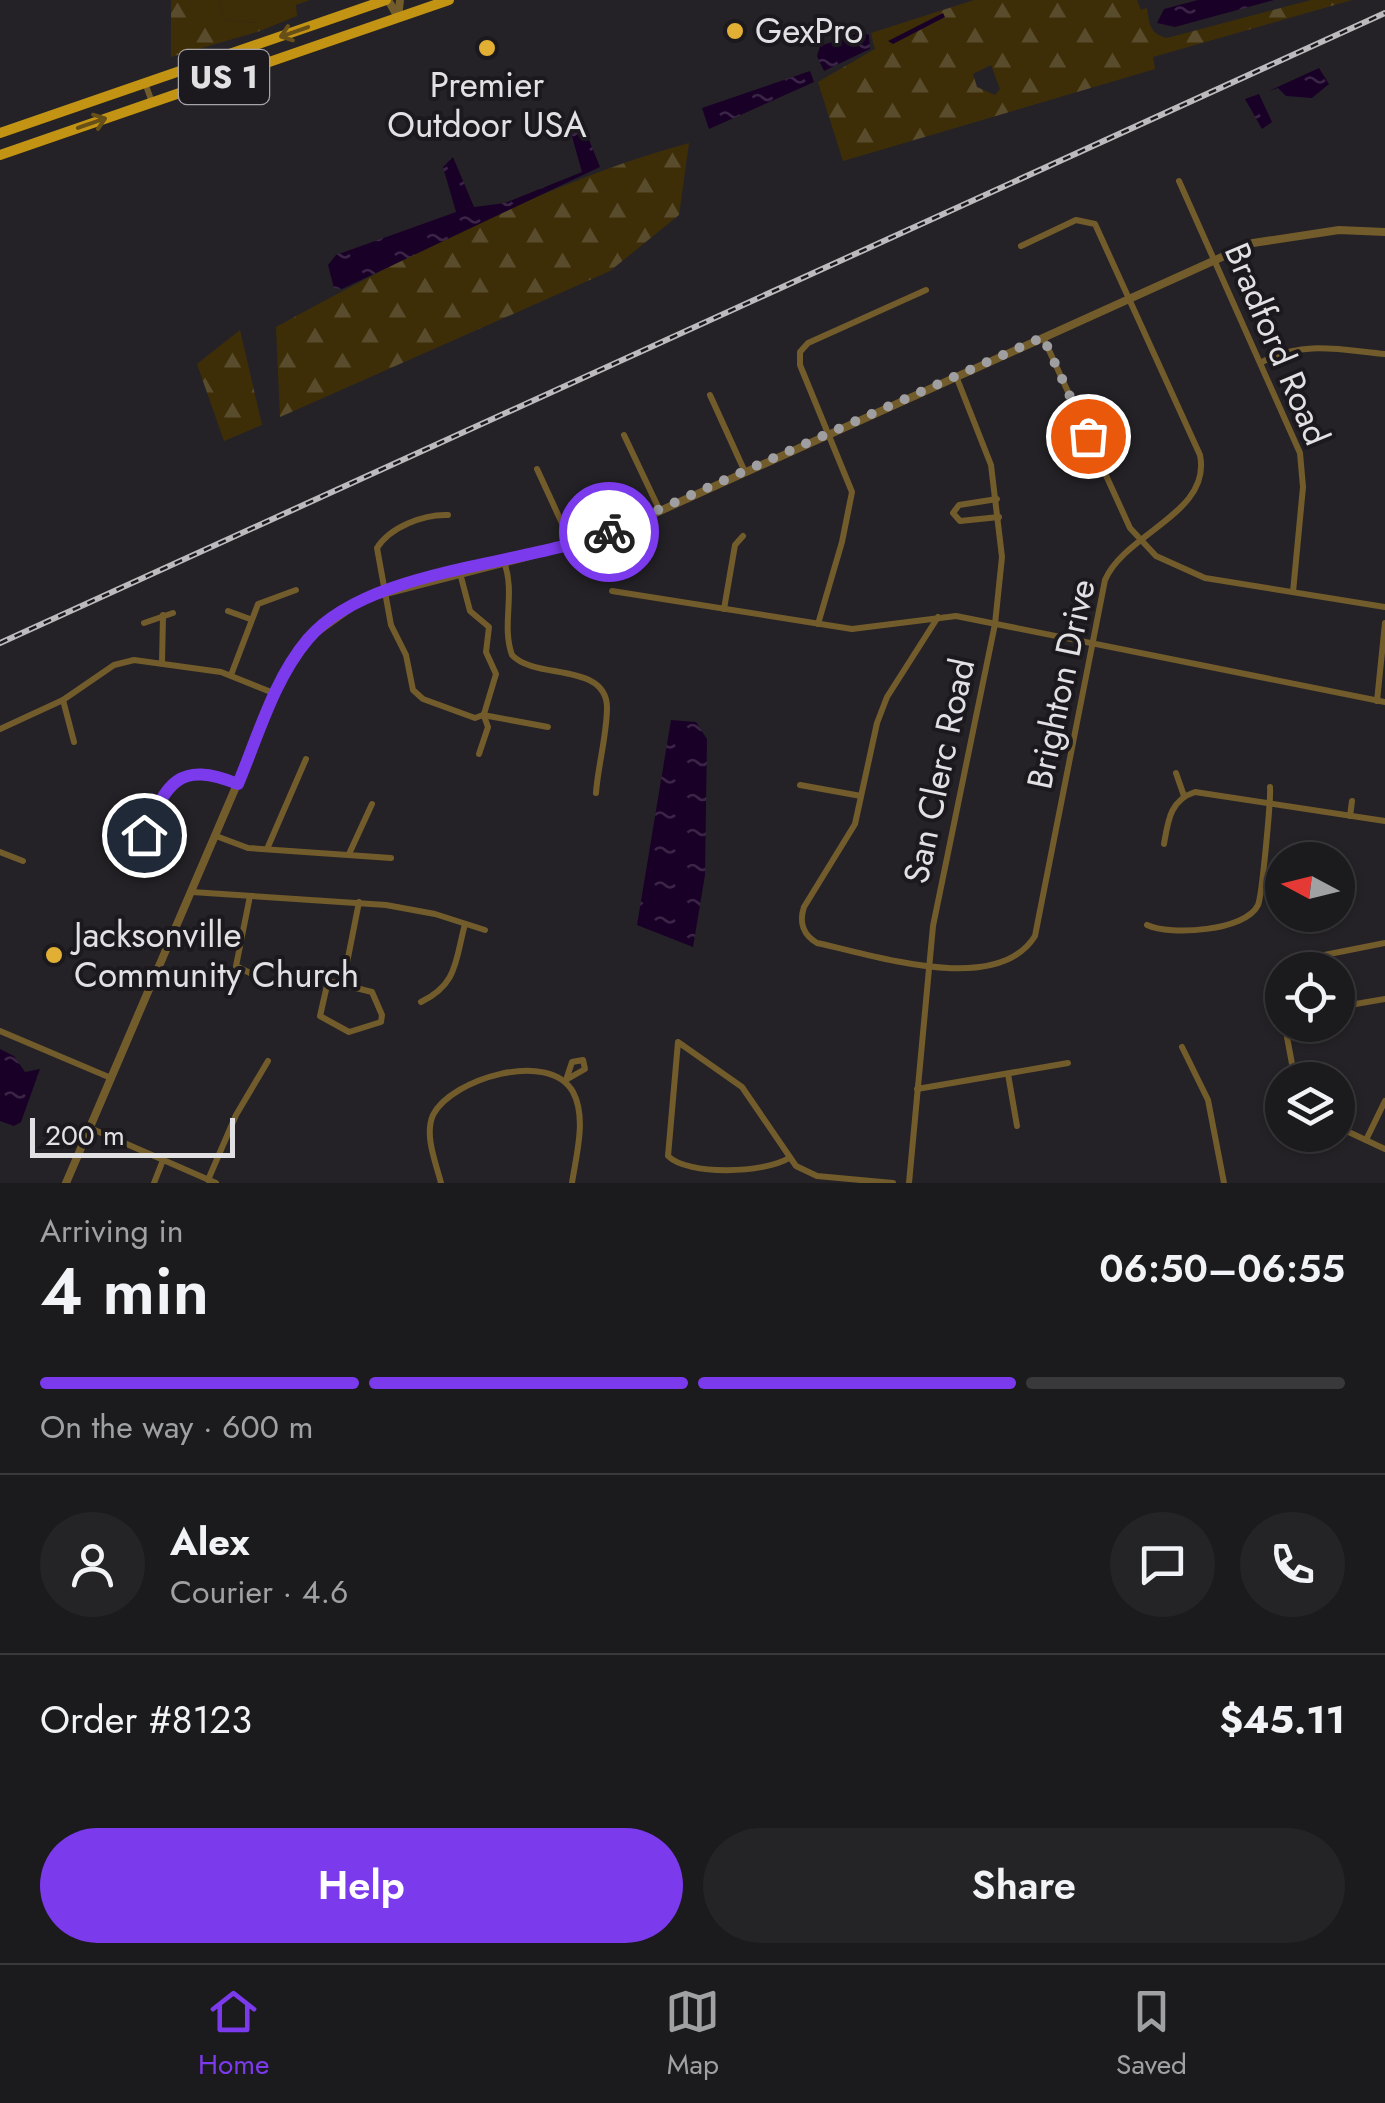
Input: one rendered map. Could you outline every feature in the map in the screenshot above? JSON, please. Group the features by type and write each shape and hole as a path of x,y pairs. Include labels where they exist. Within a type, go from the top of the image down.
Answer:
{"main road":[{"name":"US 1","path":"4,132 387,0"},
{"name":"US 1","path":"0,155 448,0"},
{"path":"4,132 14,150"}],"street":[{"path":"387,0 398,17"},
{"path":"398,17 400,0"},
{"path":"145,83 152,102"},
{"name":"Bradford Road","path":"1179,181 1292,429 1302,470 1293,592"},
{"name":"Brighton Drive","path":"861,796 849,839 804,907 803,928 817,943 959,970 1004,960 1028,948 1035,936 1092,644 1111,567 1191,498 1202,464 1090,220 1076,220 1021,246"},
{"path":"66,1183 276,694 311,636 345,608 383,591 572,545 660,511 1214,258 1288,236 1339,230 1385,232"},
{"path":"818,624 852,506 847,471 800,366 800,352 808,343 926,290"},
{"path":"1043,337 1138,540 1156,556 1192,574 1385,606"},
{"path":"1262,362 1284,350 1305,348 1385,354"},
{"name":"San Clerc Road","path":"909,1183 928,966 994,624 1002,557 997,499 982,434 956,376"},
{"path":"710,394 745,472"},
{"path":"624,434 660,511"},
{"path":"537,468 572,545"},
{"path":"997,499 959,504 953,513 960,521 999,517"},
{"path":"448,515 433,514 380,542 375,556 392,632 419,696 475,718 483,715 548,726"},
{"path":"724,609 735,545 743,536"},
{"path":"504,561 511,589 507,636 512,654 534,670 586,678 606,700 596,793"},
{"path":"460,572 467,605 489,627 486,652 496,674 483,715 488,726 479,754"},
{"path":"231,675 258,604 296,590"},
{"path":"612,591 866,630 938,617 994,624 1381,701 1385,624"},
{"path":"228,611 251,619"},
{"path":"144,622 173,613"},
{"path":"162,662 163,615"},
{"path":"800,785 861,796 882,709 938,617"},
{"path":"0,729 63,700 123,661 162,662 231,675 276,694"},
{"path":"63,700 74,742"},
{"path":"267,849 306,760"},
{"path":"130,849 176,780 206,773 238,784"},
{"path":"1176,773 1184,796"},
{"path":"1147,926 1160,931 1191,930 1234,923 1251,914 1261,893 1272,804 1270,786"},
{"path":"1164,844 1171,812 1184,796 1201,792 1385,821"},
{"path":"1350,816 1352,801"},
{"path":"349,854 372,804"},
{"path":"216,836 248,848 391,858"},
{"path":"0,852 23,861"},
{"path":"192,892 359,902 436,914 485,930"},
{"path":"250,896 236,966 254,975"},
{"path":"343,983 359,902"},
{"path":"421,1002 440,993 450,980 465,924"},
{"path":"1337,952 1385,943"},
{"path":"328,980 343,983 361,987 376,997 381,1022 349,1032 318,1013 328,980"},
{"path":"1355,1004 1385,998"},
{"path":"0,1030 111,1078"},
{"path":"789,1158 754,1171 682,1164 668,1156 678,1042 742,1086 789,1158 817,1176 893,1183"},
{"path":"1182,1046 1208,1100 1224,1183"},
{"path":"90,1128 212,1182 236,1115 268,1060"},
{"path":"918,1089 1068,1063"},
{"path":"441,1183 430,1130 441,1104 486,1078 538,1070 566,1079 579,1107 572,1183"},
{"path":"1008,1074 1017,1126"},
{"path":"1366,1140 1385,1100"},
{"path":"1355,1134 1385,1149"},
{"path":"154,1183 164,1160"}],"green space":[{"path":"171,0 219,0 224,20 257,23 260,31 171,57"},
{"path":"219,0 310,0 296,5 297,16 260,31 256,23 224,20"},
{"path":"974,0 1137,0 1141,10 1147,8 1154,31 1167,38 1311,0 1352,0 1153,57 1155,69 843,161 818,82 875,49 871,33","holes":["991,65 1000,89 995,95 977,87 973,74"]},
{"path":"689,143 679,215 610,271 280,417 276,327 478,223 583,178"},
{"path":"240,330 262,425 224,441 197,364"}],"water":[{"path":"1198,0 1274,0 1175,27 1157,23 1164,9"},
{"path":"943,13 945,17 893,44 888,41"},
{"path":"861,32 869,35 870,49 824,71 817,56 820,46"},
{"path":"1319,68 1329,84 1312,98 1286,96 1278,88 1269,91"},
{"path":"810,71 814,82 709,129 702,108"},
{"path":"1259,94 1272,122 1262,129 1245,99"},
{"path":"576,119 581,120 600,167 342,289 334,288 328,265 336,255 456,212 443,167 453,157 474,207 505,203 582,172 569,126"},
{"path":"671,720 696,722 707,739 705,875 693,947 637,925"},
{"path":"0,1049 14,1056 25,1072 40,1069 21,1122 14,1126 0,1121"}],"railway":[{"path":"0,643 1385,13"}],"way so far":[{"path":"609,532 1043,337 1088,436"}],"place":[{"name":"GexPro","path":"735,31"},
{"name":"Premier Outdoor USA","path":"487,48"},
{"name":"Jacksonville Community Church","path":"54,955"}],"route":[{"path":"144,835 160,797 176,780 206,773 238,784 290,664 311,636 345,608 406,584 572,545 609,532"}]}
